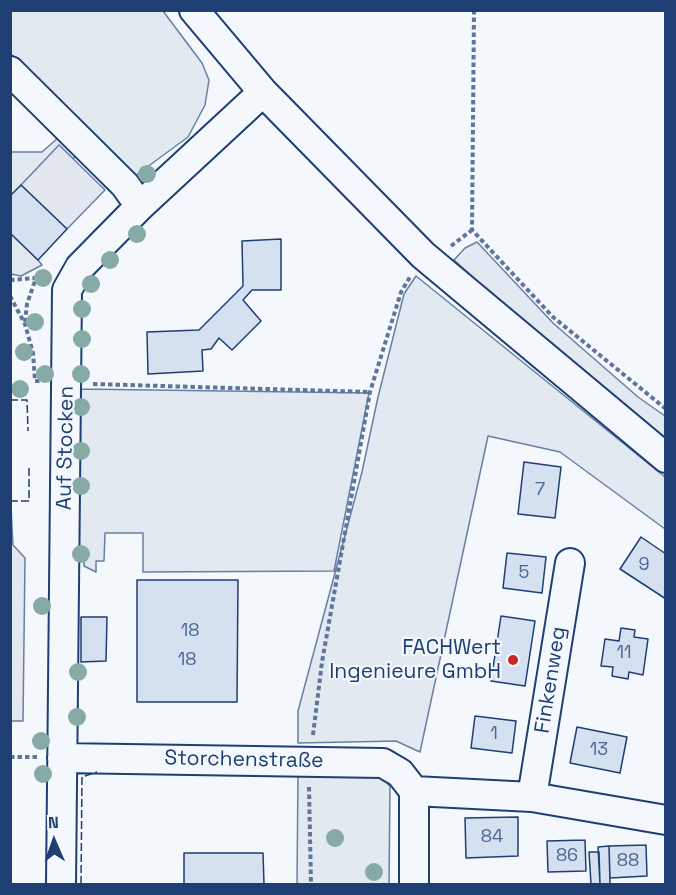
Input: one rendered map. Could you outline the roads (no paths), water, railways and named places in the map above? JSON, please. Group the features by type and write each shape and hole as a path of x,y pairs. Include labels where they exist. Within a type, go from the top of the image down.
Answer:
{"street":[{"path":"194,10 263,92 423,255 666,458"},
{"path":"10,71 125,184 140,206"},
{"name":"Auf Stocken","path":"61,885 67,290 80,267 140,206 263,92"},
{"name":"Finkenweg","path":"532,797 570,563"},
{"name":"Storchenstraße","path":"62,758 383,763 400,773 414,791"},
{"path":"414,885 414,791 532,797 666,820"}],"place":[{"name":"FACHWert Ingenieure GmbH","path":"513,660"}]}
